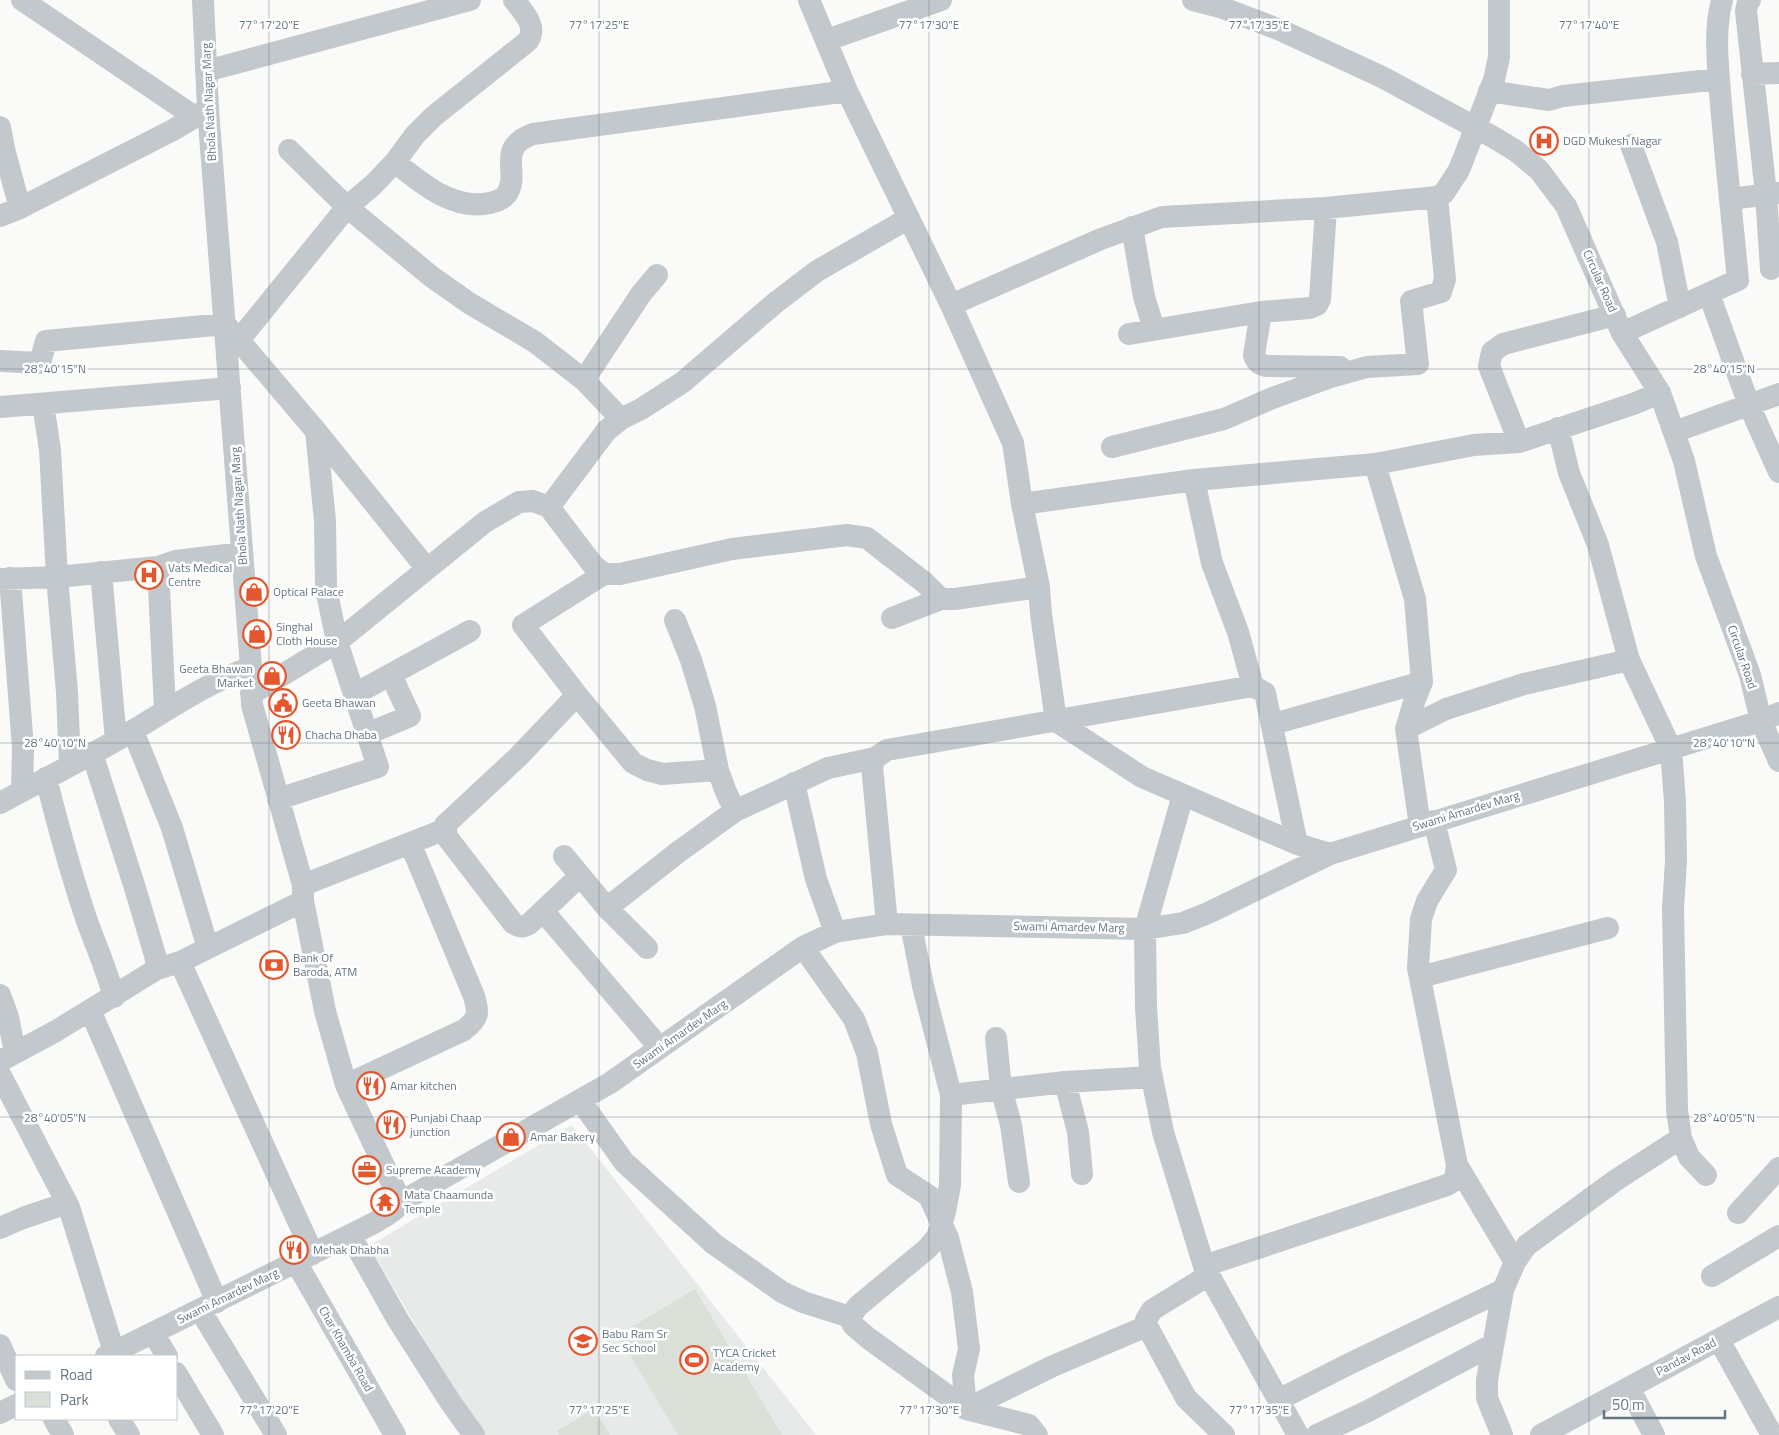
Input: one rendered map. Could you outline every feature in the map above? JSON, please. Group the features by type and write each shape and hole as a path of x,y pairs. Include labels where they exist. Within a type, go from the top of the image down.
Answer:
{"street":[{"path":"0,127 5,154 10,212 173,130 201,113 22,0"},
{"name":"Bhola Nath Nagar Marg","path":"203,0 206,71 201,113 232,332 230,388 251,667 252,705 303,893 325,1011 346,1085 399,1201"},
{"path":"206,71 470,0"},
{"path":"0,361 40,363 46,341 232,332 347,207 373,185 395,162 415,135 434,116 528,41 532,35 532,27 514,0"},
{"path":"809,0 848,91 951,305 1013,443 1022,504 1039,586 1041,614 1056,721 1142,777 1297,844 1330,854"},
{"path":"827,40 941,0"},
{"name":"Circular Road","path":"1193,0 1220,7 1278,29 1382,77 1476,127 1516,151 1539,170 1566,206 1618,324 1660,393 1684,461 1706,556 1750,675 1770,717 1779,760"},
{"path":"951,305 1101,239 1162,216 1326,208 1437,197 1444,193 1459,170 1490,92 1499,57 1499,0"},
{"path":"1722,0 1717,27 1719,79 1738,280"},
{"path":"1519,442 1489,366 1492,352 1503,344 1618,324 1680,306 1738,280 1775,268 1773,193 1752,74 1746,11 1750,0"},
{"path":"1752,74 1779,73"},
{"path":"1490,92 1549,100 1563,96 1719,79"},
{"path":"395,162 422,185 445,197 466,203 483,204 500,201 507,194 514,145 522,138 533,134 848,91"},
{"path":"1631,145 1667,242 1680,306"},
{"path":"289,150 347,207 432,277 469,303 535,342 584,380 621,420"},
{"path":"1730,199 1773,193"},
{"path":"1112,448 1224,420 1270,399 1331,377 1367,368 1418,364 1411,301 1441,292 1445,279 1437,197"},
{"path":"1129,334 1261,312 1310,308 1317,305 1320,299 1326,208"},
{"path":"549,507 607,430 683,382 775,303 817,271 909,218"},
{"path":"1132,227 1144,297 1154,330"},
{"path":"584,380 641,294 657,275"},
{"path":"1709,294 1749,405 1779,472"},
{"path":"1261,312 1254,354 1255,360 1259,364 1266,366 1340,368"},
{"path":"232,332 316,431 427,569"},
{"path":"0,407 230,388"},
{"path":"1022,504 1194,480 1375,464 1474,444 1519,442 1633,404 1660,393"},
{"path":"1674,432 1779,394"},
{"path":"43,404 50,450 57,577 67,692 70,765"},
{"path":"1558,428 1569,473 1598,545 1628,660 1671,748 1676,851 1673,908 1677,1110 1681,1138 1689,1157 1706,1175"},
{"path":"278,799 378,767 337,642 326,588 325,520 316,431"},
{"path":"1375,464 1415,600 1422,682 1406,729 1427,823 1446,870 1427,901 1420,919 1418,968 1457,1165 1515,1262"},
{"path":"1194,480 1212,563 1238,632 1253,686"},
{"path":"251,694 337,642 486,522 519,502 533,501 549,507 593,565 604,574"},
{"path":"718,770 662,774 647,770 633,763 523,625 604,574 620,574 732,549 847,534 866,538 925,583 941,599"},
{"path":"22,791 23,748 5,579 57,577 158,567 176,562 242,553"},
{"path":"158,567 165,710"},
{"path":"101,572 125,735 172,828 208,948"},
{"path":"892,618 941,599 955,599 1039,586"},
{"path":"675,620 691,660 705,706 718,770 735,811"},
{"path":"355,694 470,631"},
{"path":"1406,729 1446,709 1524,684 1628,660"},
{"path":"0,803 125,735 165,710 234,673 251,667"},
{"path":"367,734 410,716 391,675"},
{"path":"1273,724 1422,682"},
{"path":"607,908 677,852 735,811 828,768 875,758 887,750 1253,686 1265,693 1297,844"},
{"path":"577,695 518,757 445,824 448,837 513,923 518,926 523,927 528,924 580,876"},
{"name":"Swami Amardev Marg","path":"110,1354 350,1236 380,1219 395,1209 399,1201 610,1083 803,947 835,932 887,924 1145,929 1183,923 1208,914 1330,854 1770,717"},
{"path":"92,753 135,888 158,969"},
{"path":"875,758 872,766 887,924"},
{"path":"46,778 66,856 114,997"},
{"path":"794,783 816,879 835,932"},
{"path":"1183,795 1145,929 1146,1007 1152,1077 1163,1132 1206,1271 1298,1435"},
{"path":"7,1057 114,997 158,969 180,962 208,948 303,893 410,843 446,829"},
{"path":"346,1085 464,1030 476,1020 478,1010 474,996 410,843"},
{"path":"564,856 607,908 647,948"},
{"path":"543,911 660,1048"},
{"path":"850,1317 858,1306 928,1248 937,1237 945,1212 950,1185 951,1095 923,986 911,925"},
{"path":"1420,976 1608,928"},
{"path":"803,947 854,1019 867,1053 880,1124 897,1175 929,1196 948,1238 962,1292 969,1349 963,1374 966,1409"},
{"name":"Char Khamba Road","path":"180,962 305,1258 395,1435"},
{"path":"0,995 8,1017 7,1057"},
{"path":"90,1010 208,1306 276,1435"},
{"path":"996,1038 1001,1088 1011,1125 1019,1182"},
{"path":"0,1074 67,1203 110,1354"},
{"path":"951,1095 1065,1082 1152,1077"},
{"path":"1065,1082 1078,1132 1082,1174"},
{"path":"580,1100 624,1162 714,1244 782,1292 803,1302 850,1317"},
{"path":"1502,1435 1487,1398 1487,1380 1492,1345 1504,1290 1515,1262 1528,1246 1557,1224 1616,1180 1681,1138"},
{"path":"1224,1435 1186,1398 1147,1326 1146,1320 1152,1310 1206,1271 1447,1184 1454,1180 1457,1165"},
{"path":"1738,1213 1779,1168"},
{"path":"0,1228 67,1203"},
{"path":"350,1236 398,1320 451,1403 474,1435"},
{"path":"1712,1276 1779,1236"},
{"path":"1278,1400 1504,1290"},
{"name":"Pandav Road","path":"1541,1435 1779,1308"},
{"path":"850,1317 853,1325 868,1338 966,1409 1029,1425 1037,1435"},
{"path":"966,1409 1053,1366 1147,1326"},
{"path":"153,1333 165,1355"},
{"path":"1719,1340 1772,1435"},
{"path":"1317,1435 1368,1411 1492,1345"},
{"path":"0,1346 15,1378"},
{"path":"178,1376 213,1435"},
{"path":"1628,1388 1654,1435"},
{"path":"0,1413 15,1406"},
{"path":"55,1420 63,1435"},
{"path":"120,1420 129,1435"}],"shaded area":[{"name":"Babu Ram Sr Sec School","path":"572,1125 816,1435 480,1435 369,1246"}],"green space":[{"path":"695,1289 782,1435 678,1435 618,1335"},
{"path":"594,1409 610,1435 559,1435 557,1431"}],"place":[{"name":"DGD Mukesh Nagar","path":"1544,141"},
{"name":"Vats Medical Centre","path":"149,575"},
{"name":"Optical Palace","path":"254,592"},
{"name":"Singhal Cloth House","path":"257,634"},
{"name":"Geeta Bhawan Market","path":"272,676"},
{"name":"Geeta Bhawan","path":"283,703"},
{"name":"Chacha Dhaba","path":"286,735"},
{"name":"Bank Of Baroda, ATM","path":"274,965"},
{"name":"Amar kitchen","path":"371,1086"},
{"name":"Punjabi Chaap junction","path":"391,1125"},
{"name":"Amar Bakery","path":"511,1137"},
{"name":"Supreme Academy","path":"367,1170"},
{"name":"Mata Chaamunda Temple","path":"385,1202"},
{"name":"Mehak Dhabha","path":"294,1250"},
{"name":"Babu Ram Sr Sec School","path":"583,1341"},
{"name":"TYCA Cricket Academy","path":"694,1360"}]}
